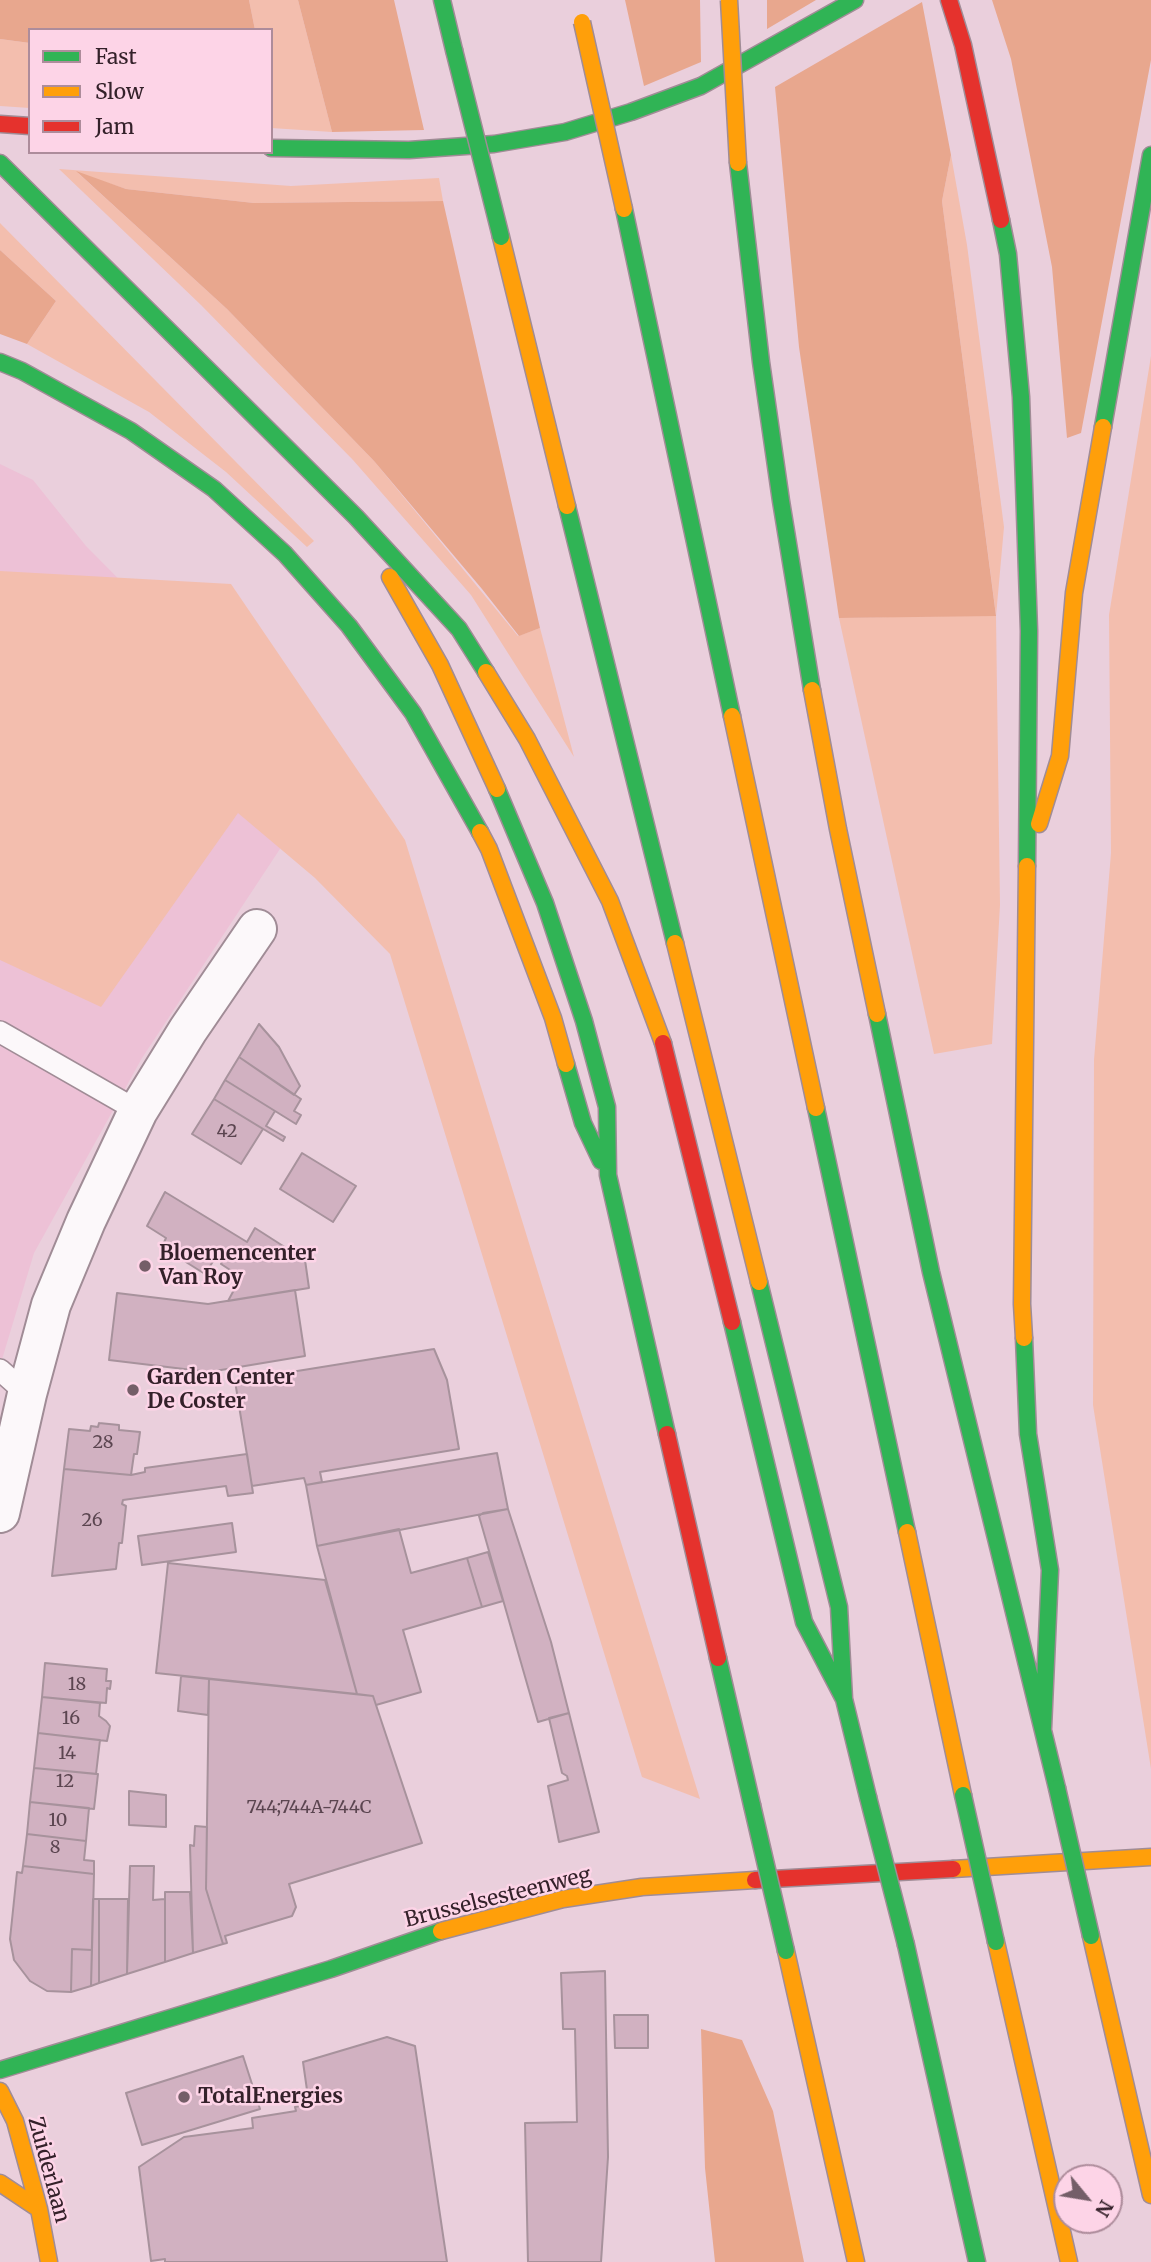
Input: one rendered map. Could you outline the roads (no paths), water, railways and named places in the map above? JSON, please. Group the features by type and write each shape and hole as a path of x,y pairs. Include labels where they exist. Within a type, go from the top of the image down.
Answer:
{"main road":[{"path":"442,0 839,1607 844,1699 906,1945 977,2262"},
{"path":"729,0 738,163 761,362 807,666 838,829 931,1272 1043,1728 1151,2195"},
{"path":"273,148 409,150 494,144 565,132 631,112 701,86 855,0"},
{"path":"949,0 963,45 1007,254 1021,397 1029,631 1022,1304 1028,1434 1050,1570 1043,1728"},
{"path":"580,17 624,209 963,1795 1069,2262"},
{"path":"0,124 28,126"},
{"path":"1027,862 1060,757 1074,593 1151,155"},
{"path":"0,163 356,517 458,629 527,738 610,901 667,1053 804,1622 844,1699"},
{"path":"0,362 22,371 131,431 214,489 285,554 349,626 413,713 489,849 553,1018 583,1123 608,1175"},
{"path":"356,517 440,665 545,903 584,1021 607,1107 608,1175 856,2262"},
{"name":"Brusselsesteenweg","path":"0,2070 331,1969 448,1928 563,1899 669,1885 1151,1857"},
{"name":"Zuiderlaan","path":"0,2091 15,2121 39,2209 49,2262"},
{"path":"0,2183 39,2209"}],"street":[{"path":"0,1513 13,1382 51,1305 86,1221 138,1111 188,1030 257,929"}],"lane":[{"path":"0,1032 138,1111"}],"place":[{"name":"Bloemencenter Van Roy","path":"145,1266"},
{"name":"Garden Center De Coster","path":"133,1390"},
{"name":"TotalEnergies","path":"184,2097"}]}
